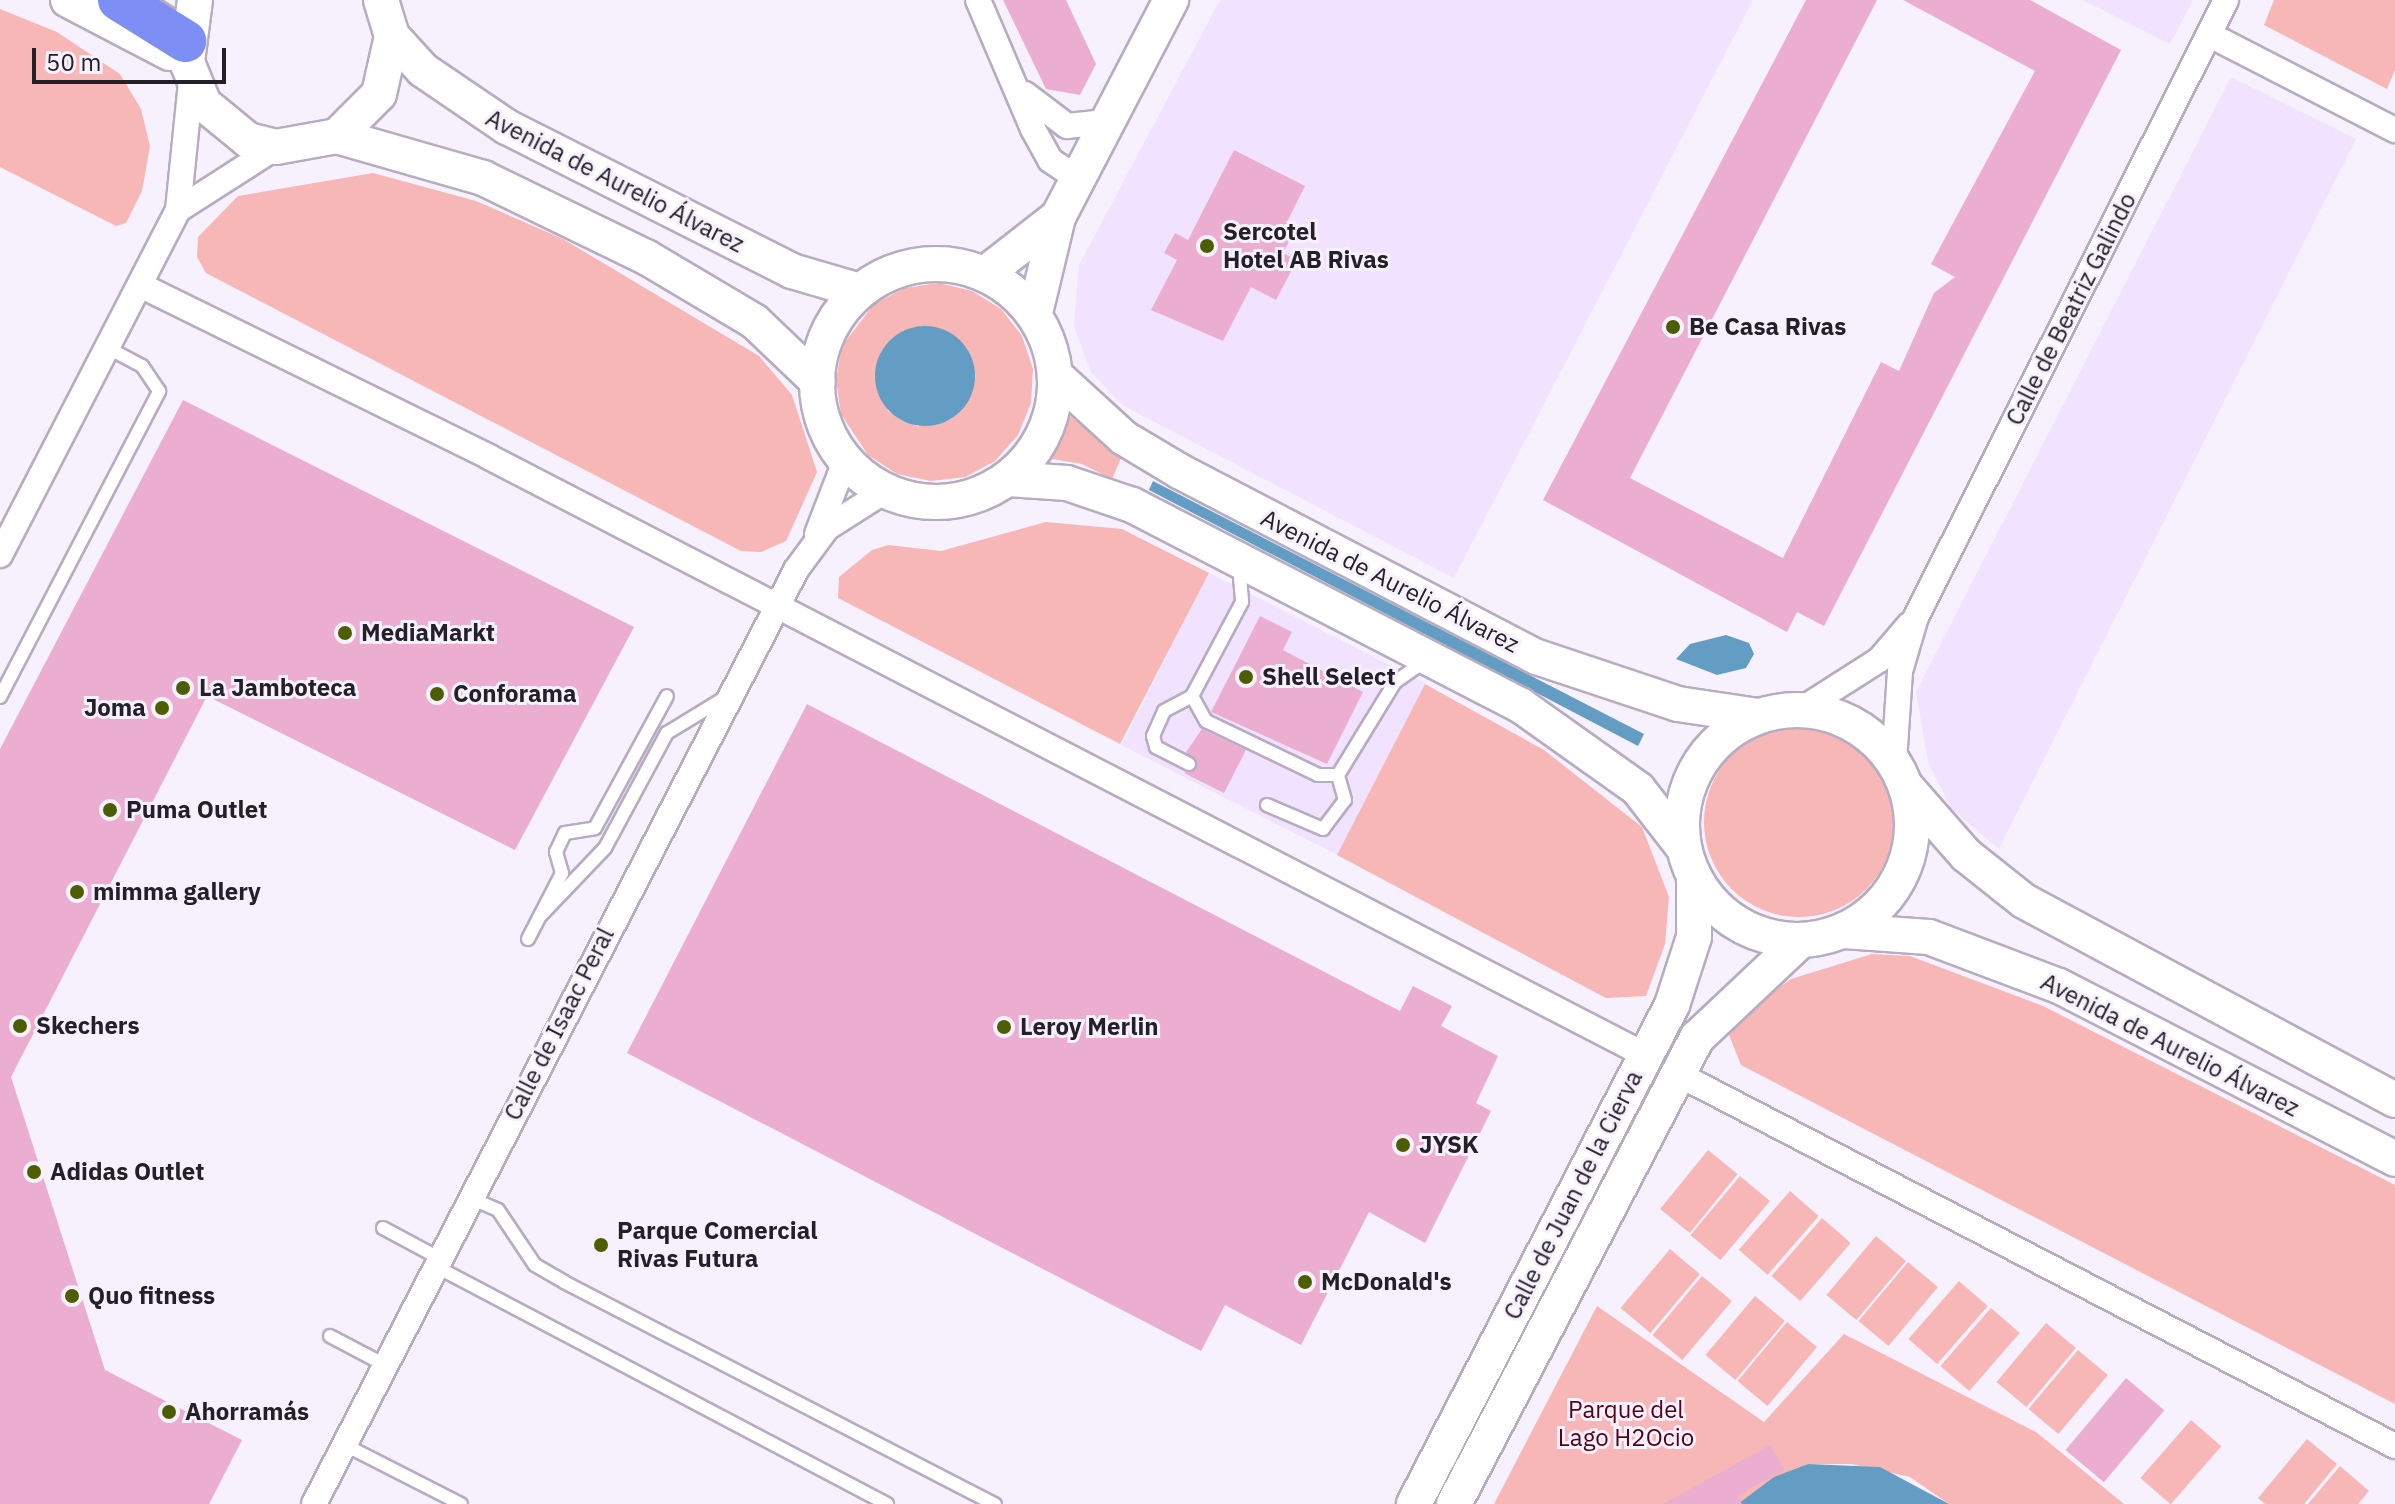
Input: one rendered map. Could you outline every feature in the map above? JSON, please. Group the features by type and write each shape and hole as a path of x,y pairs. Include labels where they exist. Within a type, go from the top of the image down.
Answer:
{"highway":[{"path":"119,0 188,61"}],"main road":[{"path":"68,0 188,61 224,125 276,147 337,136 483,178 646,257 754,321 818,382"},
{"path":"188,61 195,0"},
{"path":"337,136 379,94 392,36 381,0"},
{"path":"1008,479 1048,425 1055,375 1035,313 1058,217 1171,0"},
{"name":"Avenida de Aurelio Álvarez","path":"392,36 443,86 507,127 792,271 860,291"},
{"path":"985,274 1058,217"},
{"path":"1035,313 985,274 920,264 860,291 836,318 818,382 823,419 846,459 885,491 948,501 1008,479 1067,483 1116,499 1561,729 1638,789 1714,905 1744,928 1800,941 1844,931 1875,912 1899,880 1913,827 1900,775"},
{"name":"Avenida de Aurelio Álvarez","path":"1055,375 1124,438 1181,472 1537,657 1678,704 1758,716"},
{"path":"1688,861 1693,775 1726,733 1758,716 1802,709 1857,726 1966,855 2024,901 2395,1100"},
{"name":"Calle de Juan de la Cierva","path":"1414,1504 1645,1055 1694,937 1688,861"},
{"name":"Avenida de Aurelio Álvarez","path":"1844,931 1929,937 2059,986 2395,1159"},
{"name":"Calle de Juan de la Cierva","path":"1454,1504 1676,1073 1717,1012 1800,941"}],"street":[{"path":"978,0 1023,93 1050,160 1077,178"},
{"name":"Calle de Beatriz Galindo","path":"1900,775 1900,671 1916,617 2226,0"},
{"path":"2210,35 2395,130"},
{"path":"0,555 178,210 188,61"},
{"path":"1023,93 1067,126 1106,122"},
{"path":"178,210 276,147"},
{"path":"140,285 489,457 1645,1055"},
{"name":"Calle de Isaac Peral","path":"812,548 846,459"},
{"name":"Calle de Isaac Peral","path":"314,1504 776,608 827,528 885,491"},
{"name":"Calle de Beatriz Galindo","path":"1802,709 1879,660 1916,617"},
{"path":"1676,1073 2395,1446"}],"lane":[{"path":"0,697 159,391 142,366 107,347"},
{"path":"1189,764 1156,747 1153,736 1164,711 1192,696 1242,602 1238,563"},
{"path":"1267,805 1323,829 1345,800 1338,775 1395,682 1428,660"},
{"path":"541,915 605,848 667,733 732,693"},
{"path":"528,939 562,873 556,852 565,833 595,828 667,696"},
{"path":"1192,696 1206,721 1318,775 1338,775"},
{"path":"470,1198 498,1210 520,1248 554,1276 995,1504"},
{"path":"383,1228 437,1262 887,1504"},
{"path":"330,1336 387,1366"},
{"path":"345,1445 461,1504"}],"shaded area":[{"path":"1220,0 1753,0 1454,578 1122,405 1091,372 1074,326 1079,265"},
{"path":"2083,0 2193,0 2170,44"},
{"path":"2231,77 2356,139 1999,849 1951,808 1928,762 1916,692"},
{"path":"1209,573 1426,683 1338,855 1121,745"}],"green space":[{"path":"2274,0 2395,0 2395,70 2387,89 2264,25"},
{"path":"0,9 57,32 120,74 141,109 150,146 142,191 126,223 116,226 0,167"},
{"path":"373,173 476,201 563,239 759,356 792,395 817,472 786,541 761,552 741,551 206,273 197,257 198,237 238,196"},
{"path":"939,283 972,291 1001,309 1022,336 1033,369 1031,403 1018,435 995,461 965,477 931,481 897,474 868,455 841,414 836,380 842,346 874,304 905,288","holes":["904,330 919,427 888,411 881,352"]},
{"path":"1066,413 1122,456 1112,479 1082,464 1046,458"},
{"path":"1046,522 1122,529 1209,573 1120,744 838,598 839,577 872,550 888,545 941,551"},
{"path":"1425,684 1544,750 1642,827 1669,897 1665,944 1646,996 1606,998 1337,855"},
{"path":"1799,727 1818,728 1836,734 1867,754 1887,785 1893,803 1893,841 1887,859 1867,890 1836,910 1818,916 1799,917 1780,916 1762,910 1731,890 1711,859 1705,841 1704,822 1705,803 1711,785 1731,754 1762,734 1780,728"},
{"path":"1872,954 1910,956 2043,1006 2395,1185 2395,1404 1741,1065 1729,1035 1752,1007 1791,979"},
{"path":"1708,1150 1738,1174 1690,1233 1660,1209"},
{"path":"1740,1176 1770,1201 1720,1260 1691,1235"},
{"path":"1790,1191 1819,1216 1768,1275 1739,1250"},
{"path":"1822,1218 1851,1243 1800,1301 1771,1276"},
{"path":"1876,1236 1906,1261 1856,1320 1827,1295"},
{"path":"1670,1249 1700,1274 1650,1333 1621,1308"},
{"path":"1908,1262 1938,1287 1888,1346 1859,1321"},
{"path":"1702,1276 1732,1301 1682,1360 1653,1335"},
{"path":"1959,1281 1988,1306 1937,1364 1908,1339"},
{"path":"1755,1296 1785,1321 1735,1380 1706,1355"},
{"name":"Parque del Lago H2Ocio","path":"1597,1306 1764,1422 1844,1334 2036,1432 2124,1504 1949,1504 1910,1477 1851,1464 1807,1464 1738,1504 1494,1504"},
{"path":"1991,1308 2020,1333 1969,1391 1940,1366"},
{"path":"1787,1322 1817,1347 1767,1406 1738,1381"},
{"path":"2046,1323 2076,1348 2026,1407 1997,1382"},
{"path":"2078,1350 2108,1375 2058,1434 2029,1409"},
{"path":"2191,1420 2221,1446 2171,1504 2140,1478"},
{"path":"2307,1439 2337,1464 2304,1504 2265,1504 2258,1498"},
{"path":"2340,1466 2369,1491 2358,1504 2308,1504"}],"water":[{"path":"925,326 944,329 961,340 972,357 975,376 972,395 961,412 944,423 925,426 906,423 889,412 878,395 875,376 878,357 889,340 906,329"},
{"path":"1153,481 1644,734 1638,746 1149,490"},
{"path":"1726,635 1749,643 1754,654 1746,668 1717,675 1676,659 1690,644"},
{"path":"1808,1464 1880,1467 1949,1504 1738,1504 1774,1477"}],"building":[{"path":"1003,0 1066,0 1096,64 1080,95 1046,89"},
{"name":"Be Casa Rivas","path":"1806,0 1877,0 1630,478 1783,558 1881,362 1899,371 1934,293 1955,277 1931,264 2035,71 1903,0 2030,0 2121,50 1824,626 1797,612 1787,632 1543,500"},
{"path":"1234,150 1305,186 1287,222 1296,228 1283,253 1297,260 1276,300 1251,287 1223,341 1151,310 1177,260 1164,253 1175,233 1188,240"},
{"path":"183,400 634,627 515,850 207,696 11,1077 105,1370 242,1440 209,1504 0,1504 0,749"},
{"path":"1260,616 1292,632 1283,650 1363,692 1327,764 1211,712"},
{"name":"Leroy Merlin","path":"807,704 1400,1011 1413,986 1452,1006 1441,1026 1498,1056 1476,1103 1491,1111 1425,1243 1369,1212 1301,1345 1225,1305 1201,1351 627,1053"},
{"path":"1202,729 1246,750 1224,793 1184,773 1197,767 1186,752"},
{"path":"2126,1378 2164,1410 2104,1482 2066,1450"},
{"path":"1770,1445 1784,1470 1737,1496 1742,1504 1663,1504"}],"place":[{"name":"Sercotel Hotel AB Rivas","path":"1207,246"},
{"name":"Be Casa Rivas","path":"1673,327"},
{"name":"MediaMarkt","path":"345,633"},
{"name":"Shell Select","path":"1246,677"},
{"name":"La Jamboteca","path":"183,688"},
{"name":"Conforama","path":"437,694"},
{"name":"Joma","path":"162,708"},
{"name":"Puma Outlet","path":"110,810"},
{"name":"mimma gallery","path":"77,892"},
{"name":"Skechers","path":"20,1026"},
{"name":"Leroy Merlin","path":"1004,1027"},
{"name":"JYSK","path":"1403,1145"},
{"name":"Adidas Outlet","path":"34,1172"},
{"name":"Parque Comercial Rivas Futura","path":"601,1245"},
{"name":"McDonald's","path":"1305,1282"},
{"name":"Quo fitness","path":"72,1296"},
{"name":"Ahorramás","path":"169,1412"}]}
